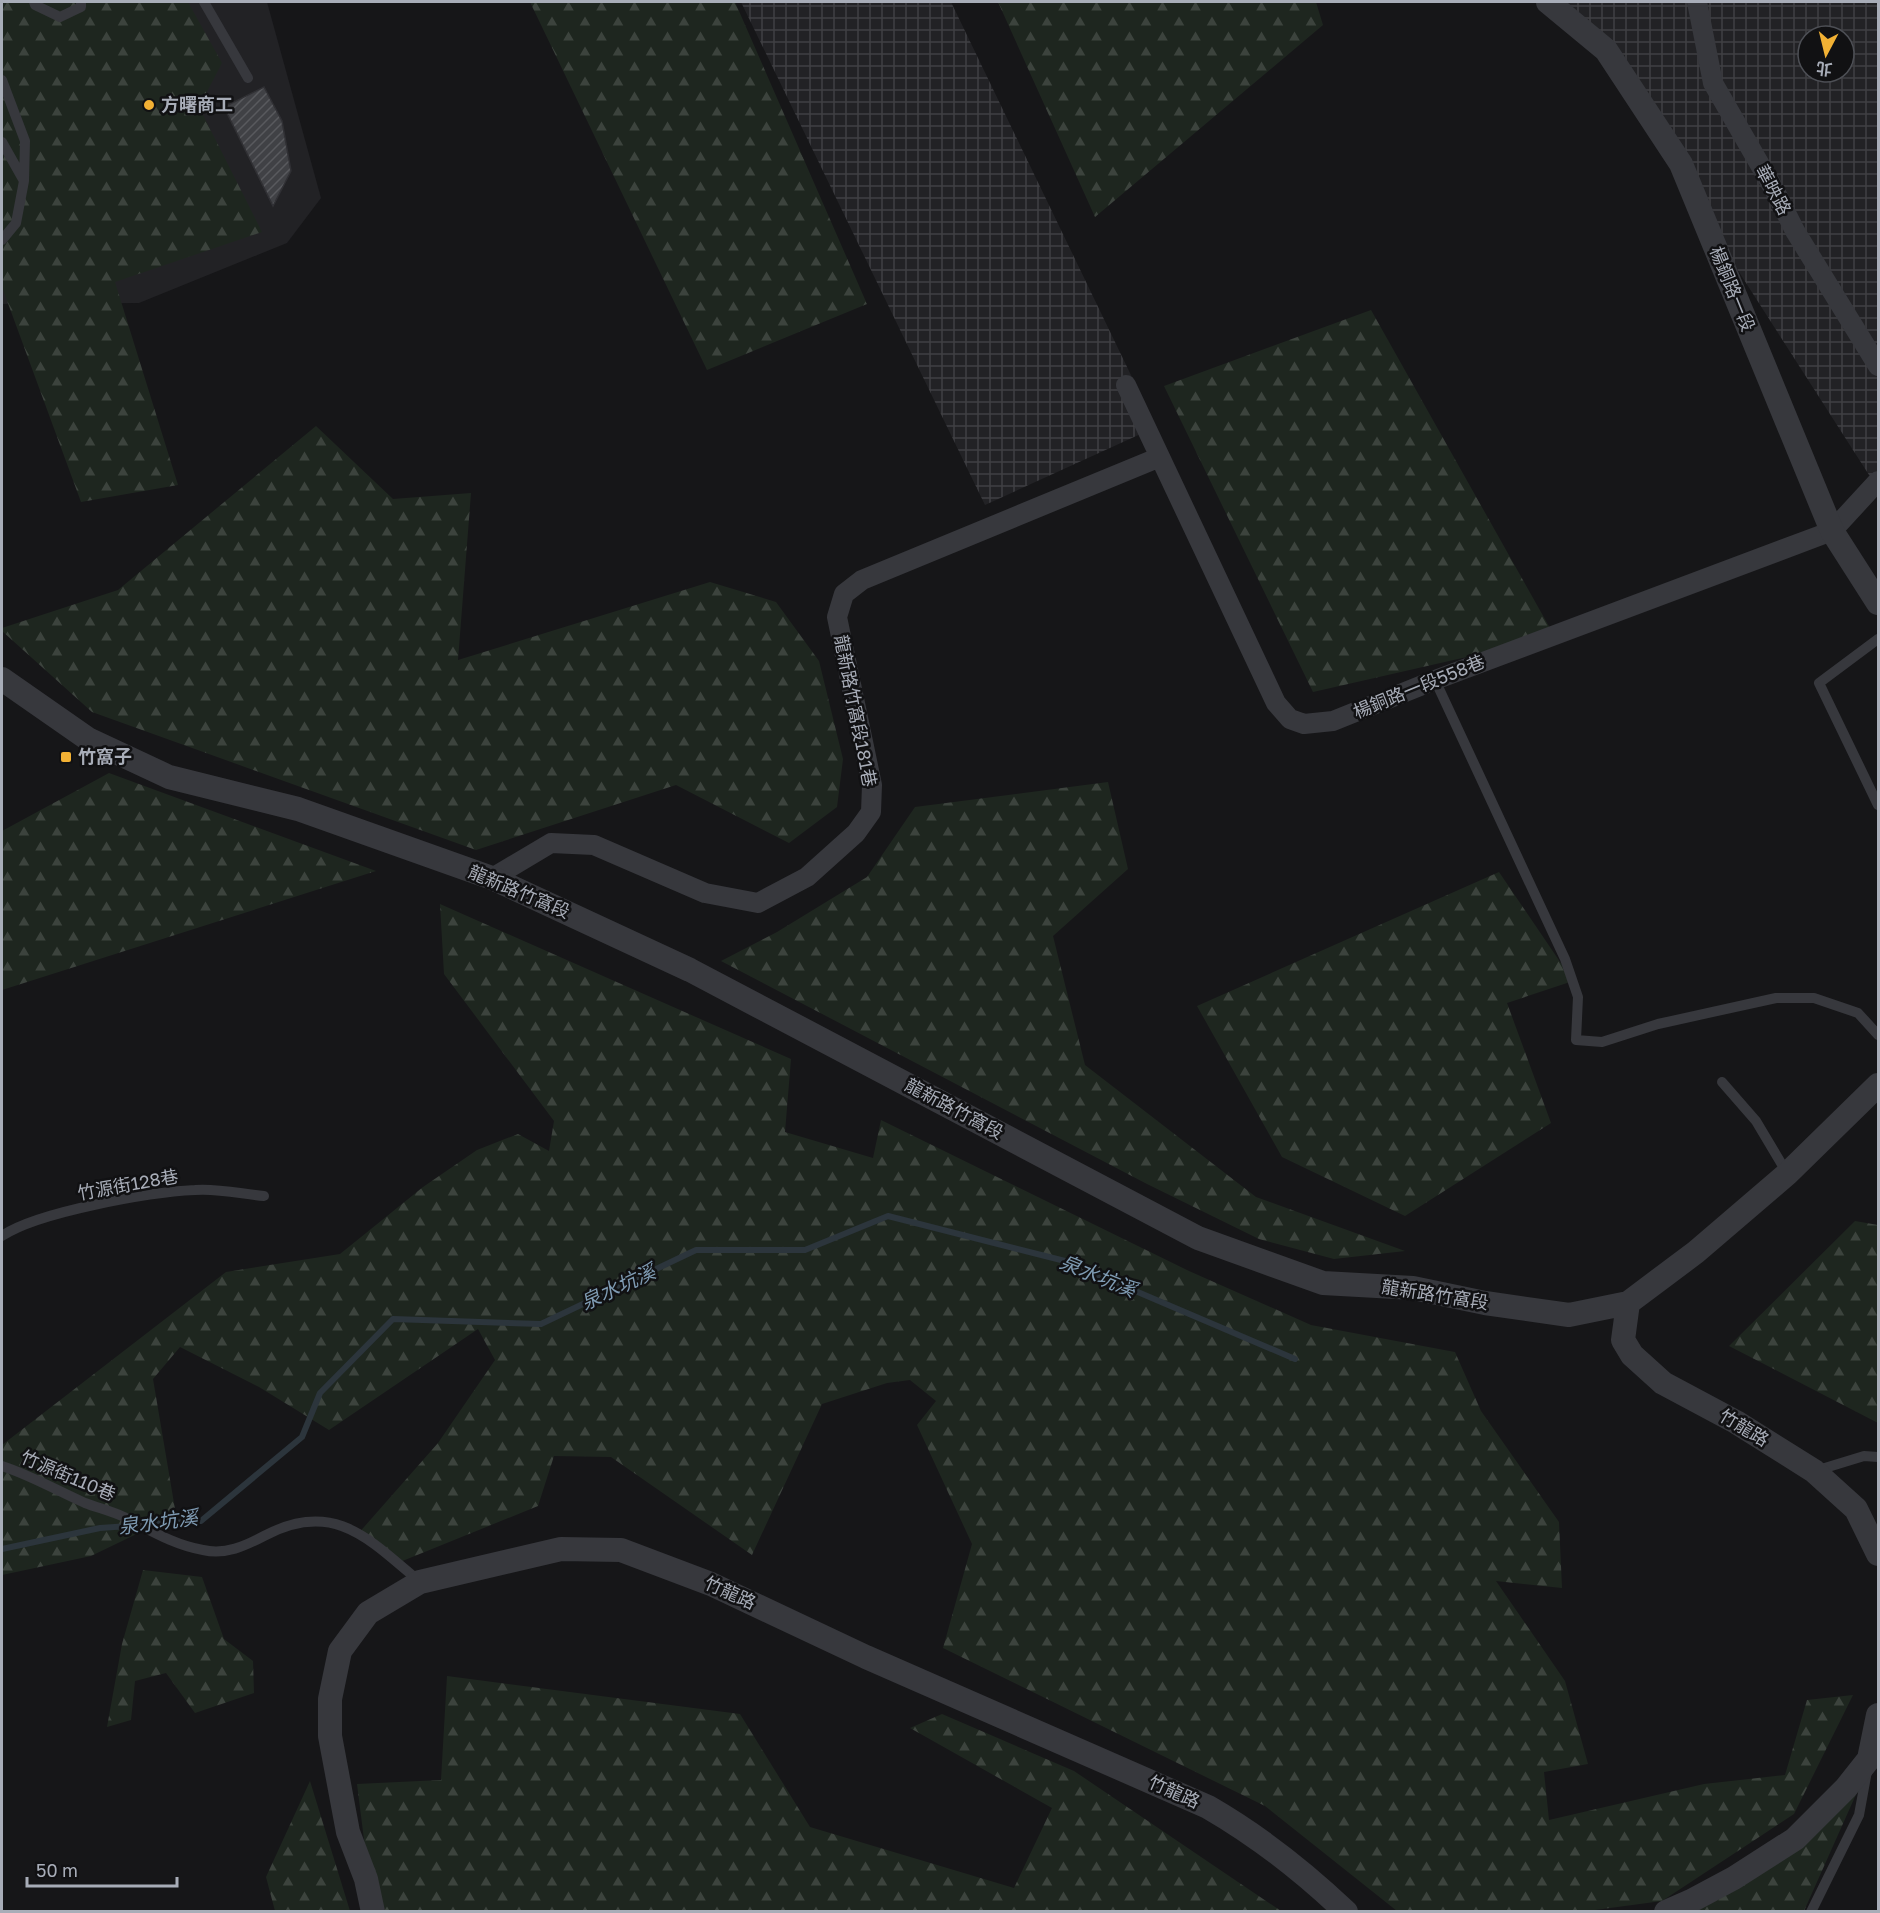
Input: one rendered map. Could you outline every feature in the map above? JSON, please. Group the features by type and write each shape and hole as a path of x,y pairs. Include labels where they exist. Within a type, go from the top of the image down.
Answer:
{"street":[{"name":"楊銅路一段","path":"1548,2 1606,50 1681,164 1832,531 1878,603"},
{"name":"華映路","path":"1697,2 1713,83 1795,231 1878,366"},
{"name":"楊銅路一段558巷","path":"1126,385 1276,703 1290,719 1305,724 1333,721 1435,680 1832,531 1878,481"},
{"name":"龍新路竹窩段181巷","path":"492,878 551,843 594,845 705,893 758,903 807,877 856,833 872,812 872,785 837,617 844,594 862,580 1160,457"},
{"name":"龍新路竹窩段","path":"2,679 88,739 169,777 298,809 492,878 690,970 1198,1238 1323,1283 1413,1288 1485,1303 1569,1315 1628,1303 1696,1252 1787,1174 1878,1085"},
{"name":"竹龍路","path":"1628,1303 1623,1340 1632,1355 1663,1383 1736,1422 1814,1471 1856,1509 1878,1554"},
{"name":"竹龍路","path":"373,1911 366,1879 348,1832 330,1736 330,1699 340,1651 368,1613 420,1582 561,1549 621,1550 711,1584 866,1657 1208,1807 1249,1830 1301,1869 1346,1911"},
{"path":"1666,1911 1691,1901 1734,1878 1795,1839 1846,1788 1869,1759 1878,1715"}],"lane":[{"path":"34,2 35,5 60,17 81,7 81,2"},
{"path":"204,2 248,78"},
{"path":"2,80 25,141 24,181 16,223 2,240"},
{"path":"2,142 24,181"},
{"path":"1878,639 1819,683 1878,805"},
{"path":"1435,680 1565,959 1578,997 1576,1040 1602,1042 1669,1021 1776,998 1814,998 1858,1012 1878,1035"},
{"path":"1722,1082 1756,1121 1787,1174"},
{"name":"竹源街128巷","path":"2,1236 14,1228 90,1206 196,1190 264,1196"},
{"path":"1814,1471 1864,1456 1878,1457"},
{"name":"竹源街110巷","path":"2,1466 122,1516 159,1536 203,1550 221,1552 244,1547 297,1521 329,1522 348,1527 367,1538 420,1582"},
{"path":"1811,1911 1859,1815 1869,1759"}],"shaded area":[{"name":"方曙商工","path":"2,2 267,2 321,198 287,243 139,303 2,304"},
{"path":"741,2 951,2 1156,427 985,505"},
{"path":"1566,2 1878,2 1878,489"}],"green space":[{"name":"方曙商工","path":"2,2 188,2 222,63 199,107 262,232 115,282 178,485 81,502 2,287"},
{"path":"530,2 735,2 867,304 707,370"},
{"path":"998,2 1316,2 1323,25 1095,217"},
{"path":"1371,310 1555,637 1313,692 1164,386"},
{"path":"316,426 393,499 471,493 458,660 710,582 776,602 819,661 843,759 837,807 789,843 676,785 476,850 92,712 2,631 2,628 118,590"},
{"path":"109,773 376,871 2,990 2,831"},
{"path":"1108,782 1128,869 1053,936 1085,1065 1256,1197 1405,1251 1334,1259 1259,1239 1147,1184 721,961 777,932 867,877 915,807"},
{"path":"1499,872 1573,981 1507,1003 1551,1123 1405,1216 1282,1157 1197,1006"},
{"path":"440,904 791,1059 785,1132 873,1158 881,1120 1189,1271 1311,1325 1455,1352 1481,1411 1559,1522 1562,1588 1496,1581 1565,1681 1588,1764 1544,1772 1549,1820 1704,1784 1785,1775 1807,1700 1853,1695 1794,1814 1662,1901 1580,1912 1397,1911 1265,1806 943,1648 972,1544 917,1425 936,1401 910,1380 887,1383 822,1404 752,1555 611,1457 554,1456 538,1506 395,1564 357,1535 438,1443 495,1360 478,1329 329,1430 259,1387 180,1347 153,1379 176,1515 91,1556 2,1575 2,1445 226,1272 340,1254 423,1187 477,1150 518,1134 549,1151 554,1121 444,974"},
{"path":"1855,1221 1878,1225 1878,1423 1729,1346"},
{"path":"143,1570 202,1577 224,1639 253,1661 254,1693 195,1713 166,1673 135,1681 131,1720 107,1727 122,1644"},
{"path":"447,1676 740,1714 810,1827 1014,1888 1052,1808 910,1728 942,1714 1074,1771 1281,1911 373,1911 357,1784 441,1780"},
{"path":"310,1781 350,1911 275,1911 266,1877"},
{"path":"1858,1790 1804,1911 1679,1912"}],"building":[{"path":"264,87 282,121 291,171 273,206 224,107"}],"waterway":[{"name":"泉水坑溪","path":"2,1549 100,1528 201,1521 302,1437 320,1393 393,1319 541,1324 696,1250 805,1250 888,1216 1065,1261 1295,1359"}],"place":[{"name":"方曙商工","path":"149,105"},
{"name":"竹窩子","path":"66,757"}]}
